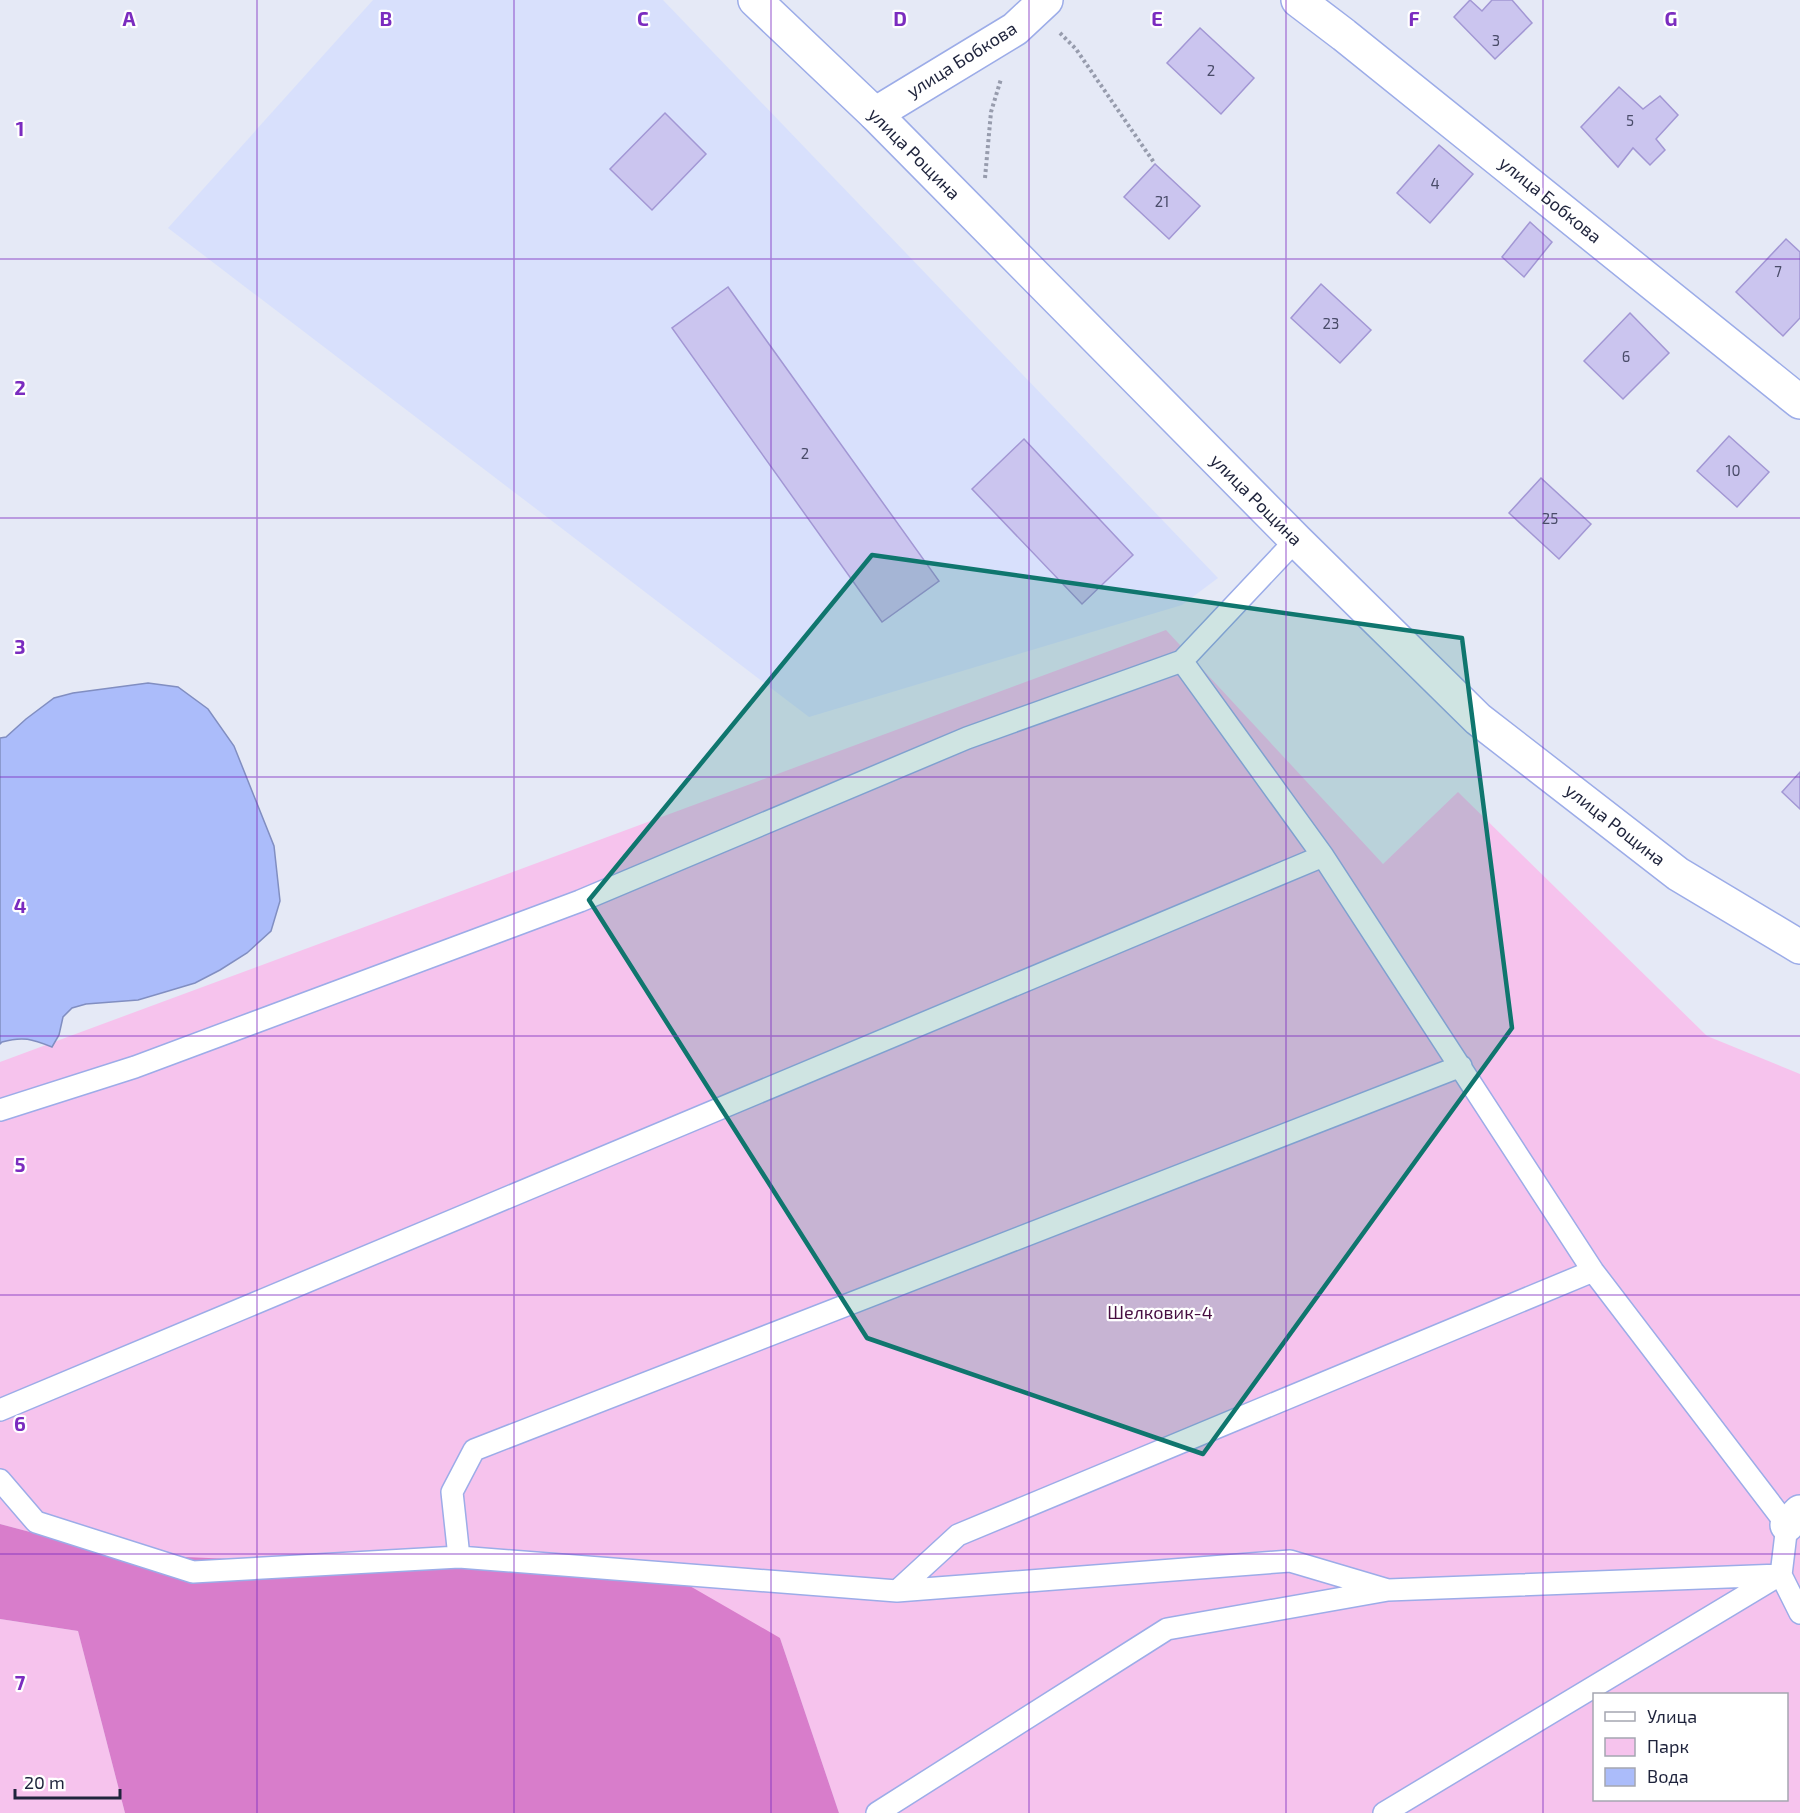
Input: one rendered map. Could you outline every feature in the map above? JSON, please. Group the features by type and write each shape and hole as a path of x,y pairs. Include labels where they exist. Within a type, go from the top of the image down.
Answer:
{"street":[{"name":"улица Рощина","path":"754,0 875,114 1296,540 1478,719 1678,874 1800,947"},
{"name":"улица Бобкова","path":"1298,0 1800,402"},
{"name":"улица Бобкова","path":"875,114 1032,13"}],"lane":[{"path":"0,1110 135,1067 580,901 967,738 1182,661 1296,540"},
{"path":"1182,661 1323,856 1593,1271 1794,1518 1781,1575 1800,1613"},
{"path":"0,1410 1323,856"},
{"path":"459,1557 452,1492 474,1450 1461,1066"},
{"path":"897,1591 958,1534 1593,1271"},
{"path":"0,1480 36,1522 193,1572 459,1557 897,1591 1290,1561 1388,1590"},
{"path":"877,1813 1167,1629 1388,1590 1781,1575"},
{"path":"1384,1813 1781,1575"}],"path":[{"path":"985,188 991,112 1032,13 1076,48 1155,164"}],"highlighted area":[{"path":"872,555 1462,638 1512,1028 1203,1454 867,1338 589,900"}],"shaded area":[{"path":"373,0 663,0 1218,578 1182,605 809,717 168,228"},
{"path":"0,1524 113,1554 676,1578 780,1638 839,1813 125,1813 78,1631 0,1619"}],"green space":[{"name":"Шелковик-4","path":"1166,630 1383,864 1458,792 1707,1036 1800,1074 1800,1813 839,1813 780,1638 113,1554 0,1524 0,1062"},
{"path":"0,1619 78,1631 125,1813 0,1813"}],"water":[{"path":"148,683 178,687 208,709 234,746 274,846 280,901 271,931 247,953 195,983 138,1000 86,1004 72,1008 63,1017 59,1035 52,1047 33,1040 22,1039 9,1040 0,1044 0,738 6,737 54,698 73,693"}],"building":[{"path":"1470,0 1482,11 1492,0 1512,0 1532,23 1495,59 1454,17"},
{"path":"1200,28 1254,78 1221,114 1167,63"},
{"path":"1619,87 1643,109 1660,96 1678,115 1656,139 1665,150 1650,165 1633,148 1618,167 1581,127"},
{"path":"665,113 706,154 652,210 610,169"},
{"path":"1439,145 1473,174 1430,223 1397,193"},
{"path":"1155,164 1200,206 1169,239 1124,197"},
{"path":"1530,222 1552,242 1524,277 1502,257"},
{"path":"1786,239 1800,252 1800,318 1783,336 1736,292"},
{"path":"1321,284 1371,330 1340,363 1291,318"},
{"path":"728,287 939,581 882,622 672,328"},
{"path":"1630,313 1669,353 1623,399 1584,361"},
{"path":"1729,436 1769,472 1737,507 1697,471"},
{"path":"1024,439 1133,555 1082,604 972,489"},
{"path":"1541,478 1591,524 1559,559 1509,513"},
{"path":"1800,772 1800,809 1782,792"}]}
